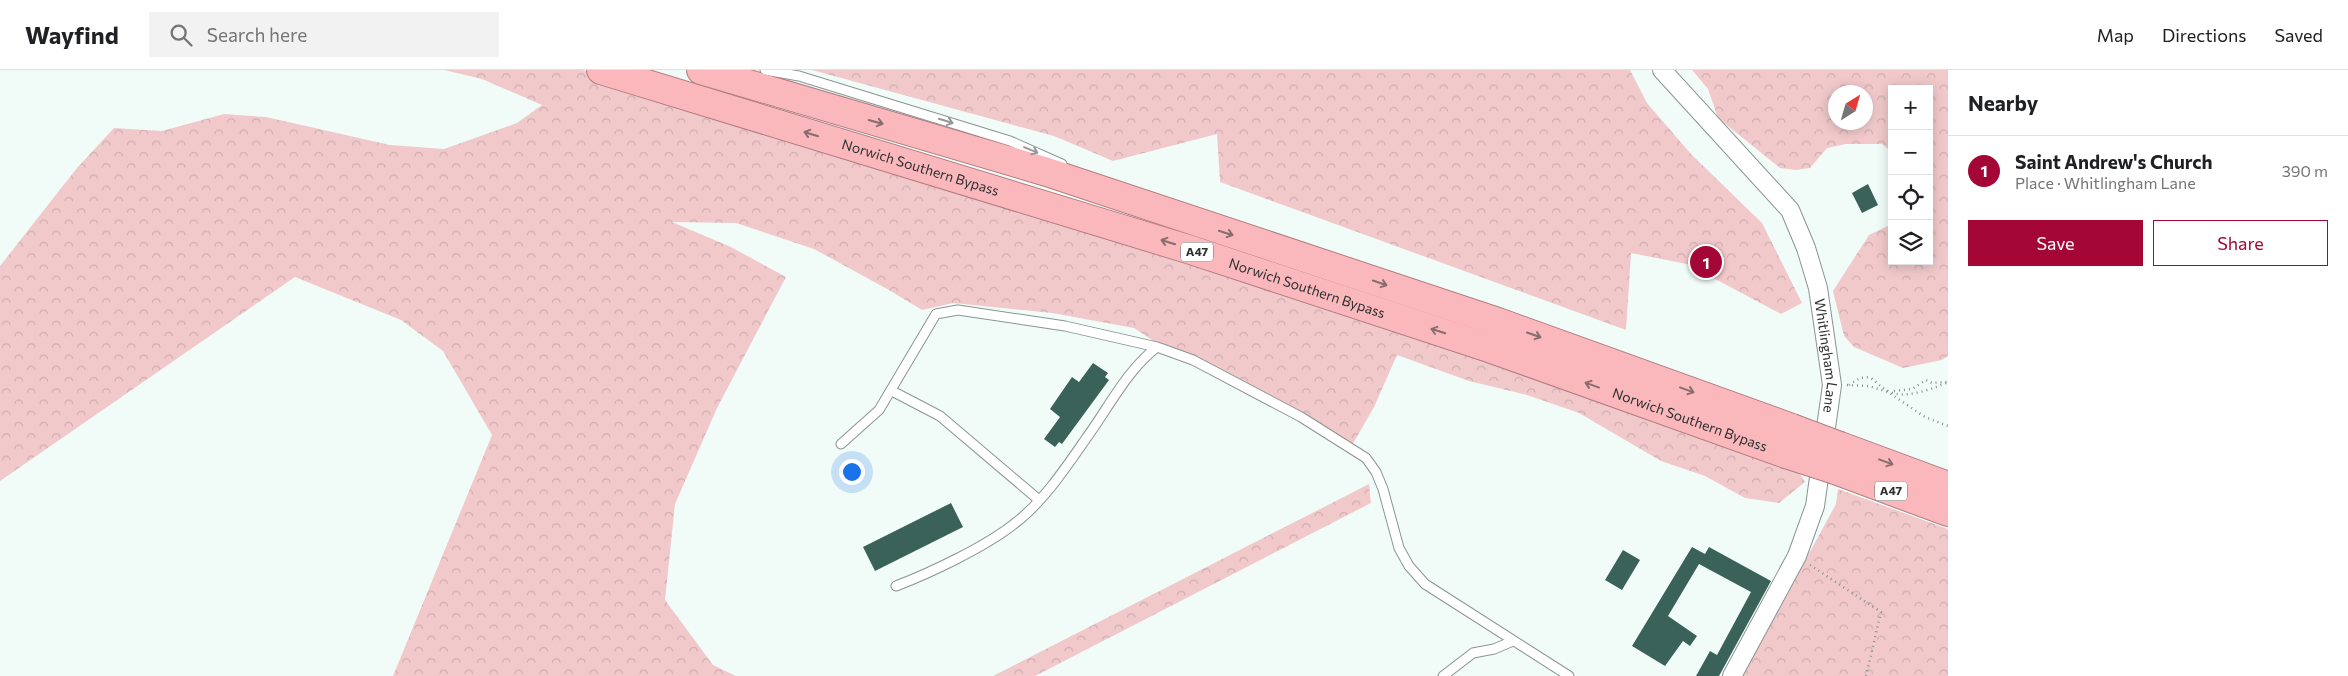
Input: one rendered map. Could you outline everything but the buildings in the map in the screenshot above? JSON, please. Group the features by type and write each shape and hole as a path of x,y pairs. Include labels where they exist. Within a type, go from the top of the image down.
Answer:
{"highway":[{"name":"Norwich Southern Bypass","path":"601,70 1200,253 1489,348 1786,454 1837,458 1948,486"},
{"name":"Norwich Southern Bypass","path":"701,70 1047,172 1498,322 1792,428 1837,458 1948,512"}],"street":[{"name":"Whitlingham Lane","path":"1662,70 1790,210 1806,248 1818,288 1840,385 1815,506 1797,556 1732,676"}],"lane":[{"path":"765,70 799,76 1010,141 1070,168"},
{"path":"1079,172 1150,206"},
{"path":"841,444 879,410 936,314 958,310 1065,326 1157,347 1193,360 1268,399 1343,442 1366,458 1376,472 1383,489 1399,548 1409,566 1425,584 1569,676"},
{"path":"896,586 977,547 1014,524 1039,500 1084,442 1129,375 1144,357 1157,347"},
{"path":"892,390 940,416 1039,500"},
{"path":"1443,676 1473,653 1494,649 1512,640"}],"path":[{"path":"1840,385 1869,377 1925,417 1948,426"},
{"path":"1888,392 1912,389 1926,380 1932,384 1948,382"},
{"path":"1840,385 1868,386 1888,392 1907,394 1930,391 1948,382"},
{"path":"1797,556 1881,612 1866,676"}],"green space":[{"path":"444,70 582,70 1190,255 1791,460 1805,482 1779,503 1745,498 1705,476 1661,461 1579,413 1527,395 1469,381 1397,355 1374,407 1351,447 1170,352 1134,328 1052,313 953,303 922,310 814,249 736,223 672,222 731,247 786,277 717,408 675,504 665,600 713,665 736,676 393,676 492,435 443,351 401,320 295,277 0,481 0,266 77,168 114,128 162,131 224,114 266,117 390,145 444,149 517,123 542,105 482,79"},
{"path":"812,70 1630,70 1647,103 1691,154 1762,223 1802,303 1781,314 1687,264 1631,253 1626,330 1220,182 1217,134 1113,161 1054,136"},
{"path":"1692,70 1948,70 1948,356 1942,360 1903,368 1854,347 1844,336 1833,291 1869,235 1888,226 1888,265 1933,265 1933,85 1888,85 1888,149 1882,144 1846,144 1827,148 1810,168 1796,170 1780,168 1718,118 1708,89"},
{"path":"1369,484 1371,503 1035,676 993,676"},
{"path":"1838,489 1948,529 1948,676 1738,676 1836,504"}],"place":[{"name":"Saint Andrew's Church","path":"1706,262"}]}
